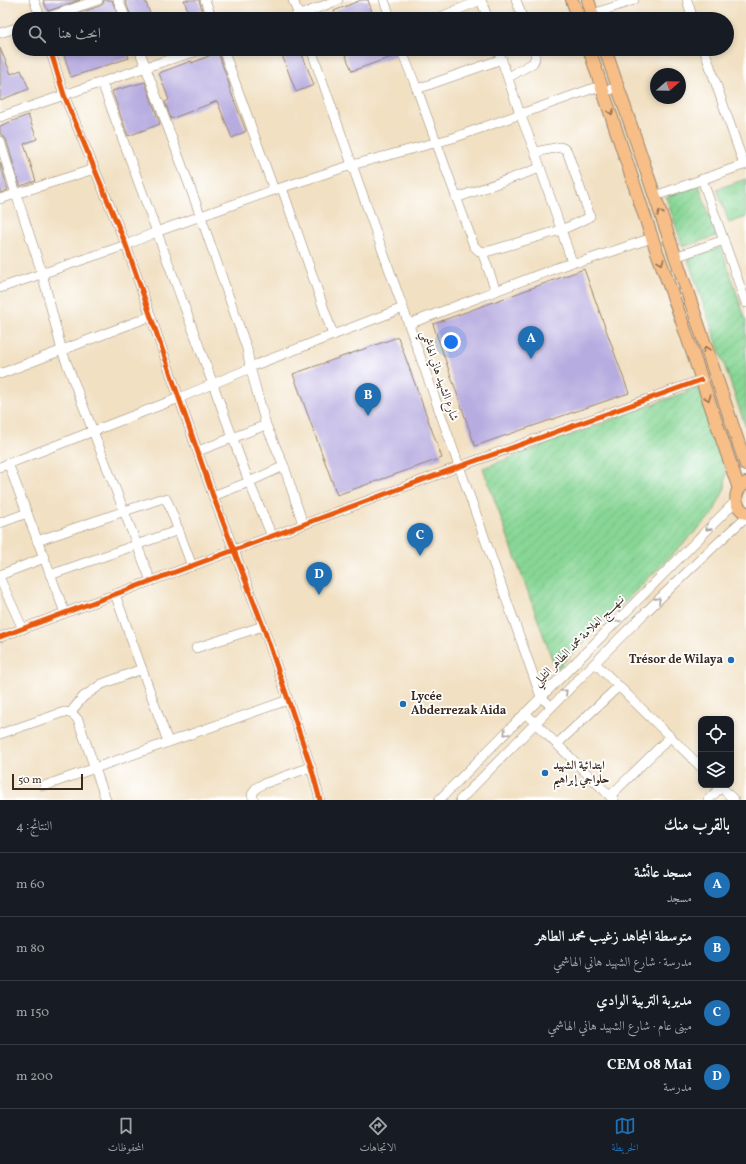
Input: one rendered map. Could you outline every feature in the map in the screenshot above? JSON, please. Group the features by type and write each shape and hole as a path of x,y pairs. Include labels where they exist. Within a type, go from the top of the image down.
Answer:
{"main road":[{"path":"572,0 576,12"},
{"path":"588,0 592,12"},
{"path":"591,56 599,86 701,380 742,486 736,494 736,501 741,510 746,513"},
{"path":"607,56 746,465"}],"street":[{"path":"34,0 39,12"},
{"path":"63,12 98,0"},
{"path":"118,0 123,12"},
{"path":"205,0 209,12"},
{"path":"293,0 298,12"},
{"path":"311,12 338,0"},
{"path":"384,0 388,12"},
{"path":"453,12 481,0 485,12"},
{"path":"516,0 520,12"},
{"path":"606,12 634,0"},
{"path":"687,0 691,12"},
{"path":"0,33 12,29"},
{"path":"52,56 64,95 126,244 213,496 263,626 311,767 320,800"},
{"path":"142,56 201,217 247,349 250,367 266,425 284,466 303,524"},
{"path":"0,117 181,56"},
{"path":"226,56 333,335"},
{"name":"شارع الشهيد هاني الهاشمي","path":"313,56 541,697 551,706"},
{"path":"405,56 474,246 478,251 486,252 561,230 590,216 567,151 560,147 535,152"},
{"path":"508,77 533,62 535,56"},
{"path":"655,196 745,164 706,56"},
{"path":"417,89 502,58 572,262"},
{"path":"0,288 278,189 352,165 436,143 520,114 599,86 614,75"},
{"path":"102,82 156,232 214,383 249,482 272,536"},
{"path":"599,86 618,88"},
{"path":"0,141 42,273 62,350 151,581"},
{"path":"456,198 540,168"},
{"path":"0,199 94,169"},
{"path":"702,179 746,303"},
{"path":"409,324 572,262 581,262 652,238"},
{"path":"675,257 724,240"},
{"path":"482,252 496,291"},
{"path":"65,613 27,512 4,465 179,398 250,367 403,308"},
{"path":"0,374 151,316"},
{"path":"0,637 458,466 701,380"},
{"path":"198,451 266,425"},
{"path":"213,496 284,466"},
{"path":"37,541 160,499 166,499 192,566"},
{"name":"نــهــــج العلامة محمد الطاهر التليلي","path":"440,800 736,501"},
{"path":"0,523 27,512"},
{"path":"460,800 535,722 643,614 746,517"},
{"path":"50,575 179,530"},
{"path":"0,575 44,558"},
{"path":"0,579 23,629"},
{"path":"115,594 168,742"},
{"path":"196,648 263,626"},
{"path":"595,663 698,764"},
{"path":"70,713 83,697 102,684 142,669"},
{"path":"557,744 619,686"},
{"path":"44,786 288,700"},
{"path":"0,734 64,712 74,715 78,720 106,800"},
{"path":"525,713 612,798 670,737"},
{"path":"254,800 252,795 256,788 263,784 311,767"},
{"path":"708,800 718,788"},
{"path":"722,788 734,800"}],"green space":[{"path":"746,179 746,217 729,223 717,189"},
{"path":"699,185 716,236 683,247 666,197"},
{"path":"721,247 746,321 746,428 688,259"},
{"path":"699,387 725,465 726,473 725,488 712,515 556,670 483,468"}],"building":[{"path":"43,0 80,0 48,11"},
{"path":"104,0 112,0 116,12 82,12 100,6 103,4"},
{"path":"125,0 145,0 149,12 129,12"},
{"path":"184,0 199,0 202,10 197,12 188,12"},
{"path":"361,0 368,0 372,12 334,12"},
{"path":"0,48 11,74 21,70 29,89 0,100"},
{"path":"64,56 128,56 129,58 71,77"},
{"path":"209,56 219,56 229,87 246,131 232,138 217,101 171,119 165,102 169,100 159,73 191,61 192,63"},
{"path":"282,56 303,56 314,85 296,92"},
{"path":"346,56 394,56 352,71"},
{"path":"145,82 160,124 128,136 112,91"},
{"path":"28,115 37,139 24,144 36,181 20,186 6,139 0,132 0,126"},
{"path":"0,162 8,190 0,193"},
{"path":"584,269 629,393 475,446 433,324"},
{"path":"398,337 442,458 337,495 293,374"}],"cycle path":[{"path":"52,56 64,95 126,245 213,496 263,626 311,767 320,800"},
{"path":"0,637 458,467 701,380"}],"place":[{"name":"مسجد عائشة","path":"531,359"},
{"name":"متوسطة المجاهد زغيب محمد الطاهر","path":"368,416"},
{"name":"مديربة التربية الوادي","path":"420,556"},
{"name":"CEM 08 Mai","path":"319,595"},
{"name":"Trésor de Wilaya","path":"731,660"},
{"name":"Lycée Abderrezak Aida","path":"403,704"},
{"name":"ابتدائية الشهيد حلواجي إبراهيم","path":"545,773"}]}
